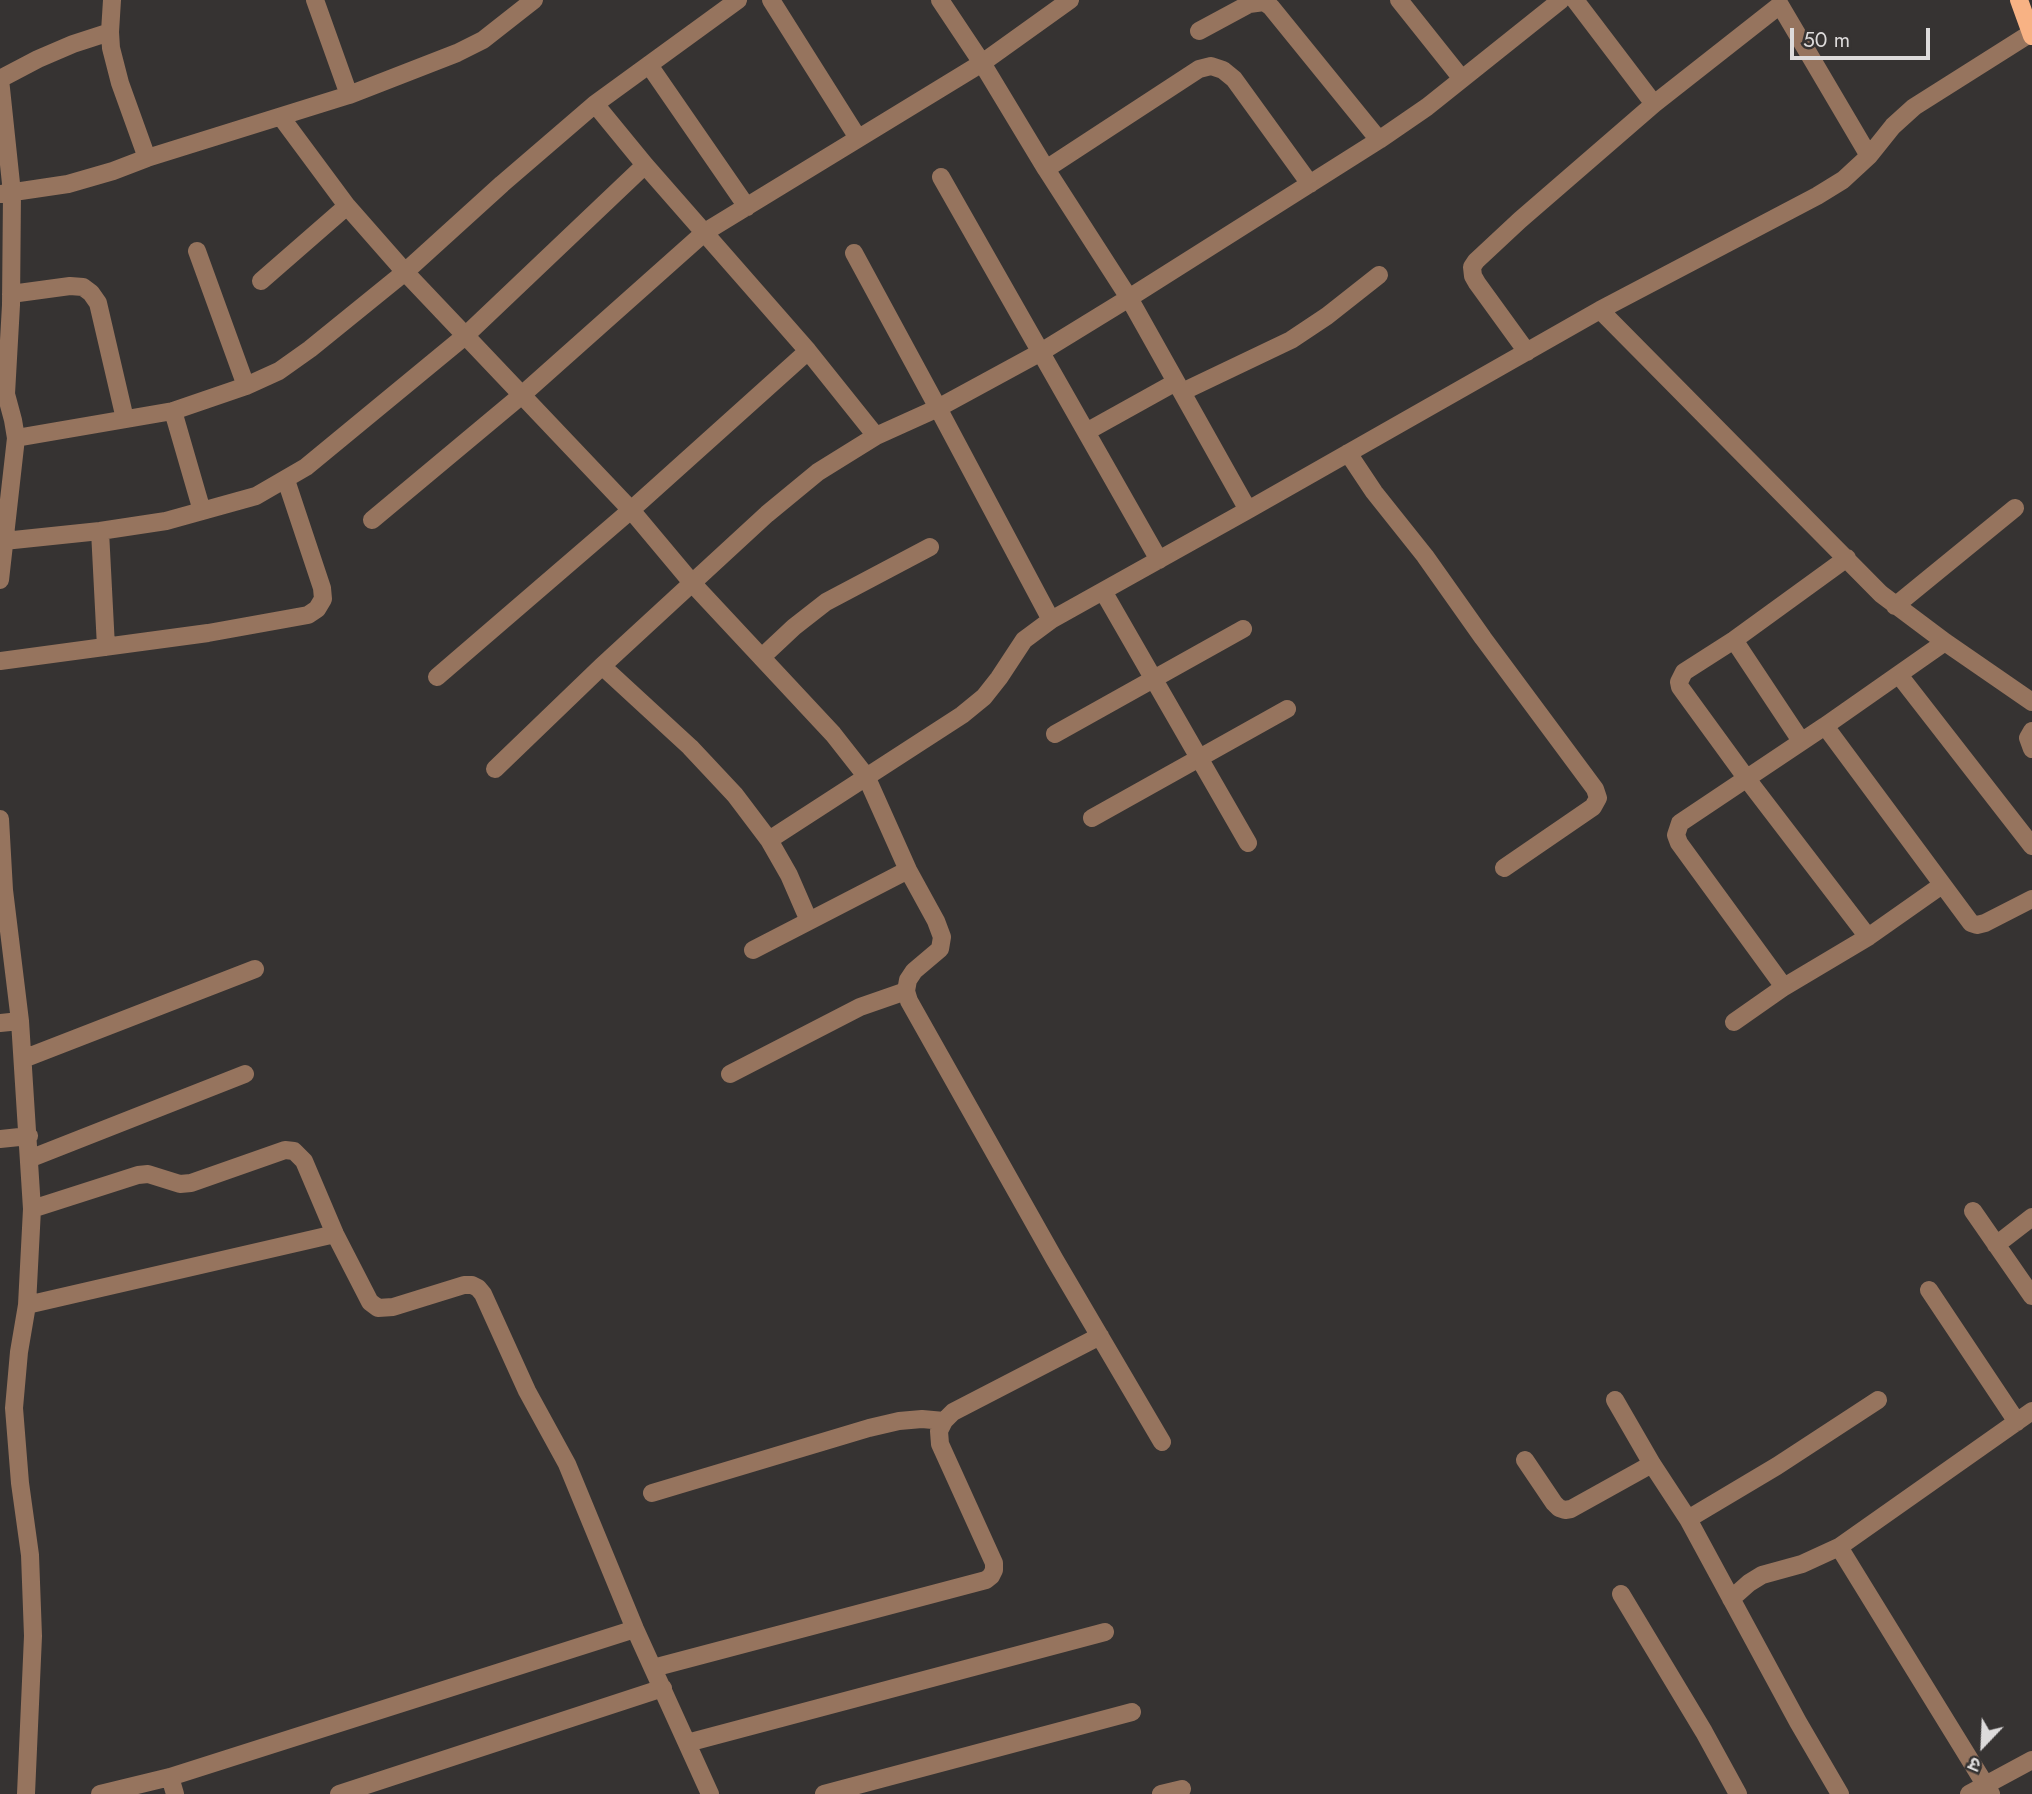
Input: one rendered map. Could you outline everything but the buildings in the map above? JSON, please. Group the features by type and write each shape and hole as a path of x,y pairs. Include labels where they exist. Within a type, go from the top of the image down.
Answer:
{"main road":[{"path":"2020,0 2031,35"}],"street":[{"path":"112,0 111,48 120,83 147,158"},
{"path":"315,0 349,95"},
{"path":"6,193 68,184 349,95 457,53 483,40 534,0"},
{"path":"16,438 173,411 246,386 279,371 405,272 595,104 738,0"},
{"path":"771,0 858,138"},
{"path":"940,0 1129,298 1248,510"},
{"path":"372,520 523,394 705,232 982,63 1070,0"},
{"path":"1399,0 1462,79"},
{"path":"495,769 767,514 818,472 876,436 938,408 1041,352 1310,184 1427,107 1560,0"},
{"path":"1575,0 1654,104"},
{"path":"1199,31 1249,4 1264,2 1271,7 1379,140"},
{"path":"1527,352 1477,284 1472,267 1476,261 1654,104 1778,3 1869,156"},
{"path":"0,580 5,499 16,438 7,419 6,193 0,78 73,44 110,32"},
{"path":"769,840 984,698 1024,640 1051,620 1600,310 1817,196 1843,180 1914,107 2031,35"},
{"path":"649,65 747,207"},
{"path":"1046,169 1199,69 1211,66 1223,70 1234,79 1310,184"},
{"path":"595,104 808,351 876,436"},
{"path":"281,117 348,206 405,272 631,510 693,584 833,734 866,776 908,870 943,937 940,949 908,979 906,991 909,1001 1163,1442"},
{"path":"4,541 100,531 166,520 256,496 285,480 306,467 465,336 645,165"},
{"path":"941,177 1159,560"},
{"path":"261,281 348,206"},
{"path":"197,251 246,386"},
{"path":"854,253 1051,620"},
{"path":"1086,432 1179,387 1291,340 1379,275"},
{"path":"7,301 71,286 83,287 91,293 98,303 125,419"},
{"path":"1600,310 1895,606 2032,702"},
{"path":"437,677 631,510 808,351"},
{"path":"173,411 202,511"},
{"path":"1348,453 1374,492 1425,556 1595,789 1598,798 1593,807 1504,868"},
{"path":"0,661 271,622 309,615 317,610 323,599 322,588 285,480"},
{"path":"1895,606 2015,508"},
{"path":"100,531 106,647"},
{"path":"762,657 826,602 930,547"},
{"path":"1847,558 1684,673 1679,682 1747,779 1868,937"},
{"path":"1103,591 1248,843"},
{"path":"1055,734 1243,629"},
{"path":"1734,640 1801,741"},
{"path":"1784,987 1679,843 1676,835 1680,823 1945,642"},
{"path":"602,666 690,747 735,795 769,840 789,875 809,921"},
{"path":"1899,675 2032,846"},
{"path":"1092,818 1287,709"},
{"path":"1825,726 1971,923 1985,923 2032,899"},
{"path":"2032,731 2028,741 2032,749"},
{"path":"0,819 2,890 20,1021 32,1209 27,1305 14,1408 20,1483 30,1555 33,1636 26,1794"},
{"path":"753,950 908,870"},
{"path":"1734,1022 1784,987 1868,937 1942,885"},
{"path":"23,1059 255,969"},
{"path":"730,1074 860,1007 906,991"},
{"path":"0,1023 20,1021"},
{"path":"29,1159 245,1074"},
{"path":"0,1139 29,1136"},
{"path":"32,1209 138,1175 148,1174 180,1184 191,1183 285,1150 294,1151 304,1161 335,1234 366,1295 377,1308 393,1307 472,1285 482,1294 527,1391 568,1464 635,1629 710,1794"},
{"path":"1973,1211 2032,1296"},
{"path":"1996,1245 2032,1217"},
{"path":"27,1305 335,1234"},
{"path":"1929,1290 2017,1422"},
{"path":"653,1668 986,1580 994,1570 994,1563 940,1444 939,1431 953,1412 1100,1336"},
{"path":"1615,1400 1688,1519 1840,1794"},
{"path":"1688,1519 1777,1466 1878,1400"},
{"path":"1731,1599 1762,1575 1802,1564 1839,1547 2032,1411"},
{"path":"652,1493 899,1421 944,1421"},
{"path":"1525,1460 1554,1503 1564,1510 1571,1509 1652,1464"},
{"path":"1839,1547 1989,1789"},
{"path":"1621,1594 1738,1794"},
{"path":"100,1794 172,1786 635,1629"},
{"path":"687,1743 1105,1632"},
{"path":"338,1794 663,1688"},
{"path":"824,1794 1132,1712"},
{"path":"1969,1794 1989,1789 2032,1760"},
{"path":"1161,1794 1182,1789"}]}
